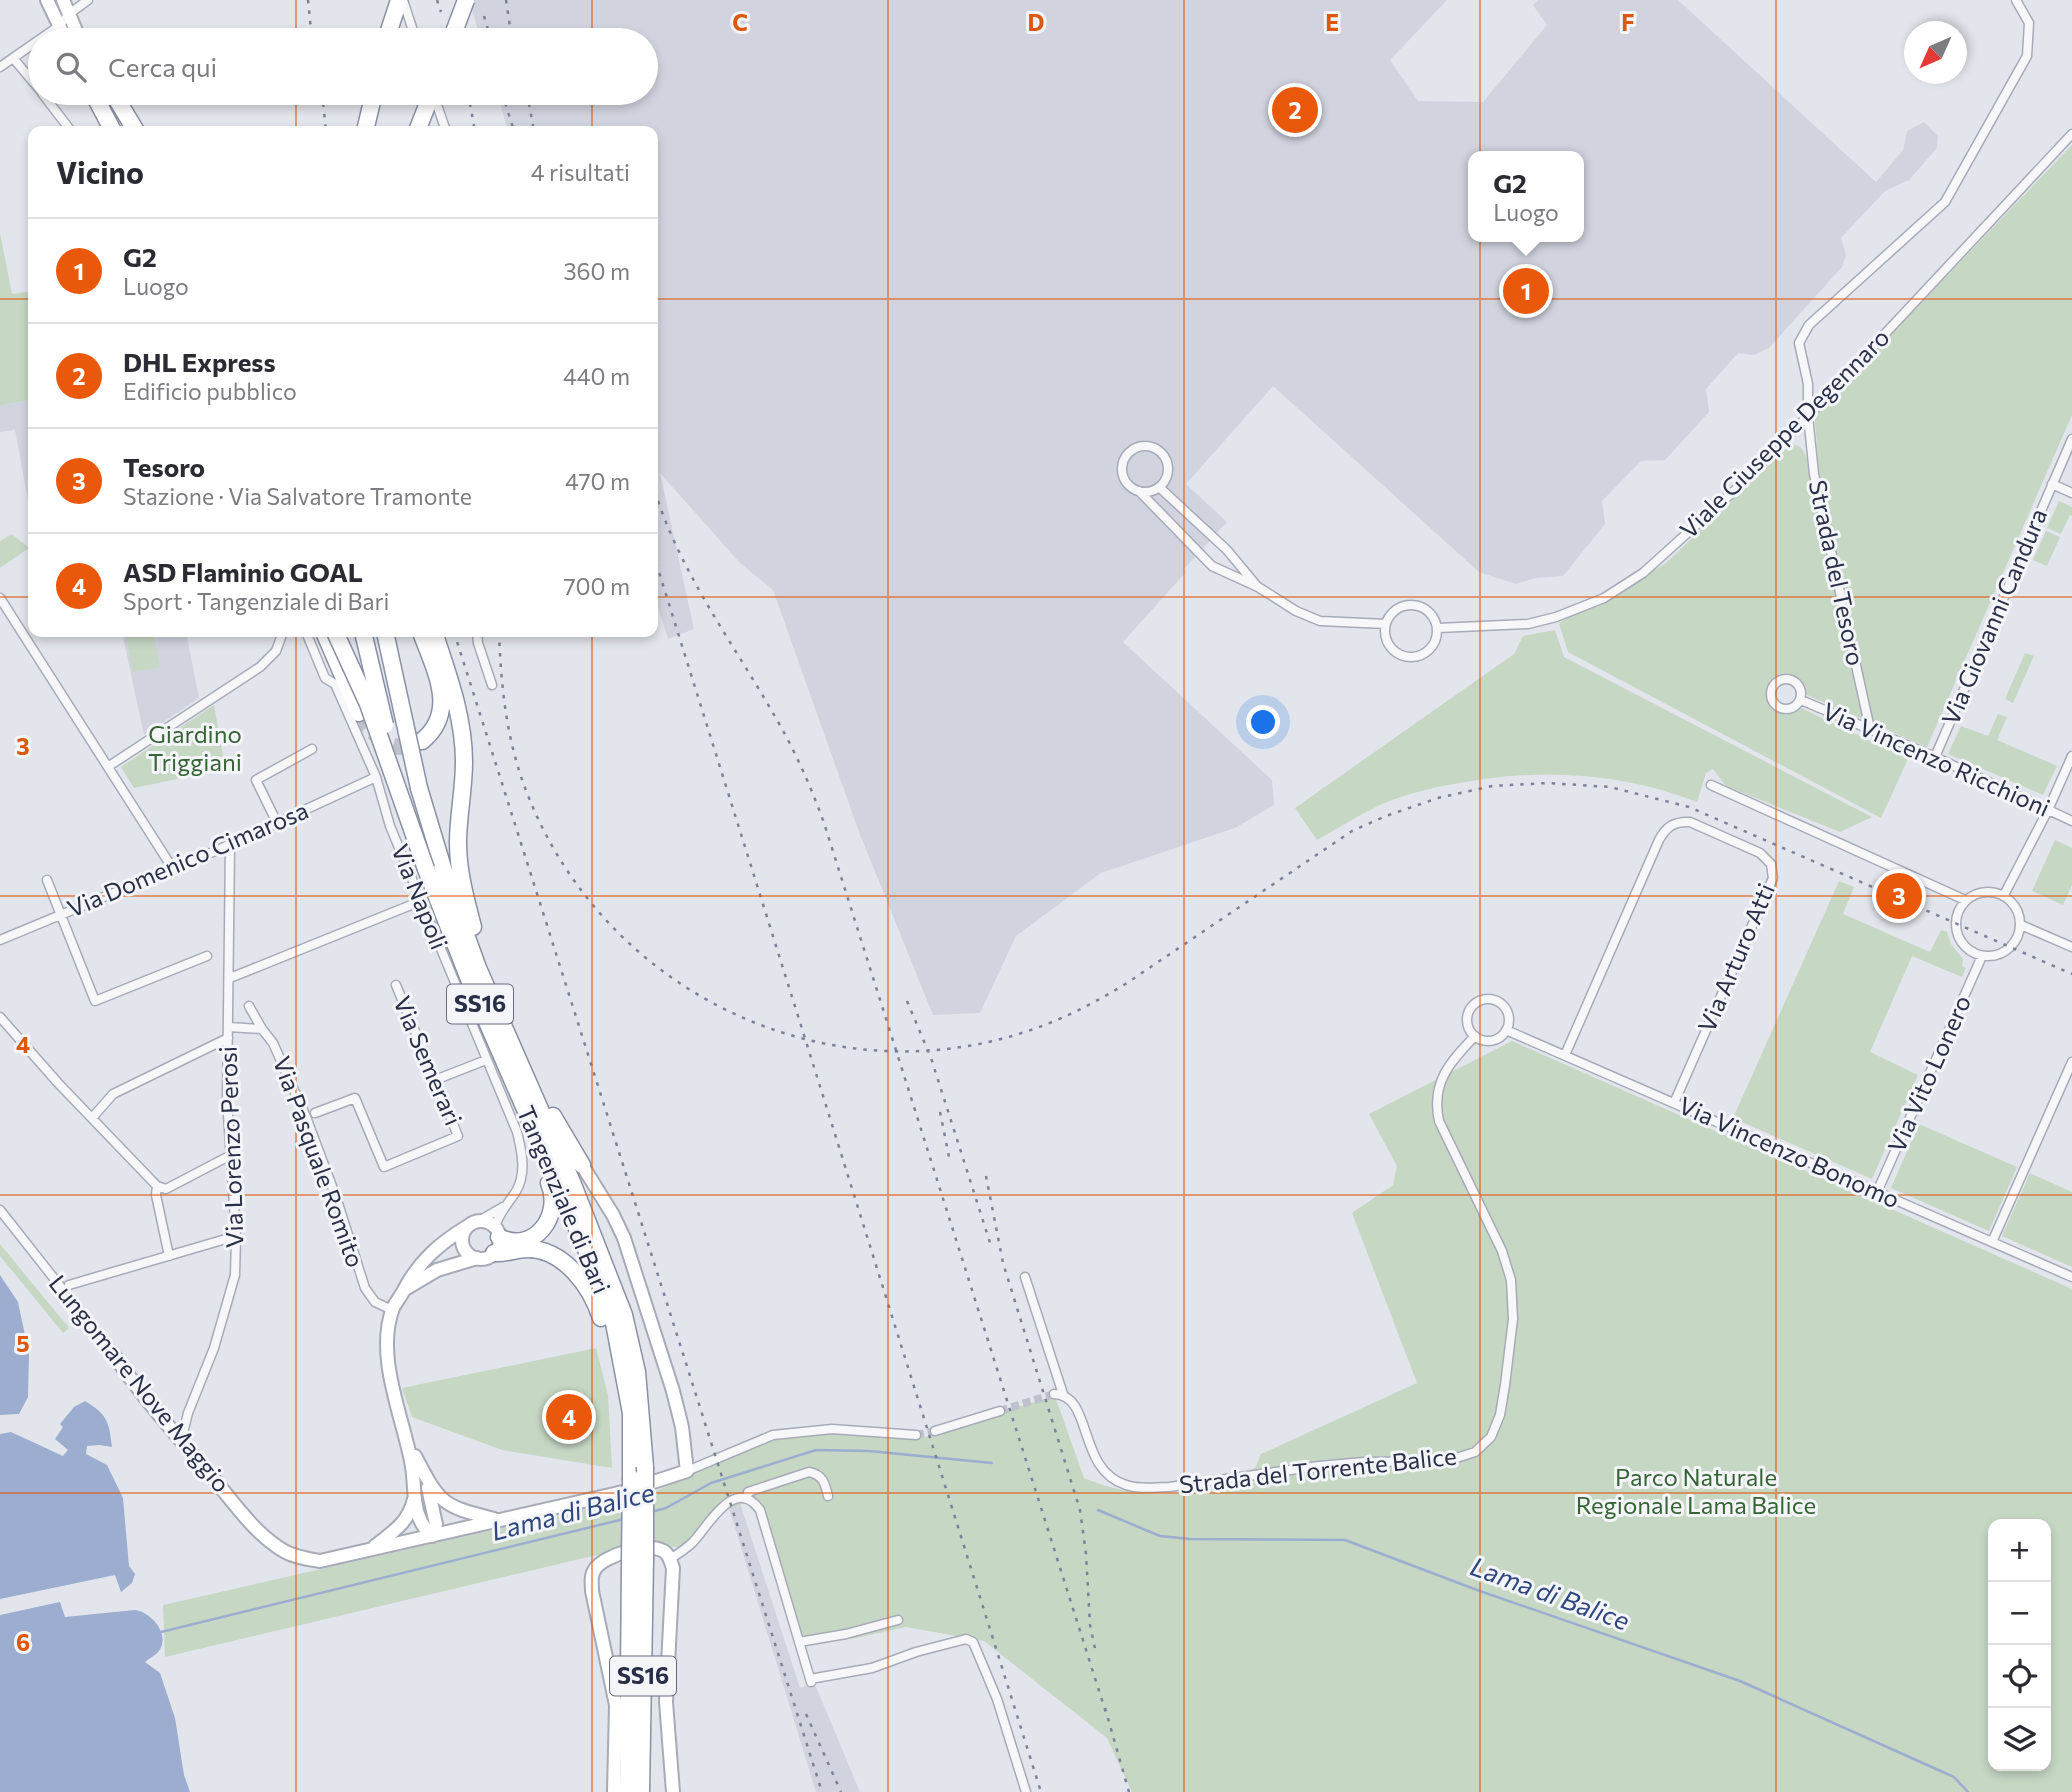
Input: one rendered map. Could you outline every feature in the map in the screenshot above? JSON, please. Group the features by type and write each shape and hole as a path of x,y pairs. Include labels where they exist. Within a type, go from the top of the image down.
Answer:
{"highway":[{"path":"390,28 401,0"},
{"path":"456,28 467,0"},
{"path":"95,105 103,126"},
{"path":"98,105 110,126"},
{"path":"112,105 122,126"},
{"path":"120,105 133,126"},
{"path":"366,126 371,105"},
{"path":"419,126 427,105"},
{"path":"326,637 359,713"},
{"path":"337,637 368,704 426,869"},
{"name":"Tangenziale di Bari","path":"364,637 403,793 426,869 474,992 494,1058 592,1263 614,1323 631,1413 631,1478 638,1561 642,1792"},
{"name":"Tangenziale di Bari","path":"386,637 419,788 449,888 478,968 616,1290 632,1345 640,1398 645,1467 628,1792"},
{"path":"422,741 436,727 443,705 423,637"},
{"path":"436,637 451,685 462,734 464,763 459,820 459,864 478,946 478,968"},
{"path":"503,1027 533,1073 557,1125 582,1165"},
{"path":"494,1058 554,1193 554,1207 545,1226 528,1240 518,1243 497,1232"},
{"path":"494,1253 528,1249 540,1251 566,1264 579,1276 593,1297 611,1354 627,1390"}],"street":[{"path":"47,0 59,26"},
{"path":"63,0 75,28"},
{"path":"56,28 88,0"},
{"path":"401,0 412,28"},
{"name":"Strada del Tesoro","path":"1870,729 1814,474 1808,384 1799,343 1809,325 1945,202 2027,56 2029,23 2016,0"},
{"path":"0,67 28,48"},
{"path":"13,58 28,76"},
{"path":"52,105 67,126"},
{"path":"436,105 444,126"},
{"name":"Viale Giuseppe Degennaro","path":"1438,628 1528,624 1556,617 1604,598 1643,573 1734,491 2072,134"},
{"name":"Via Giovanni Candura","path":"1935,757 2072,439"},
{"path":"1139,491 1153,491 1168,474 1164,456 1153,448 1140,447 1126,457 1123,472 1129,485 1139,491 1212,566 1258,587 1296,611 1320,621 1386,624"},
{"path":"2052,484 2072,493"},
{"path":"1159,487 1227,550 1258,587"},
{"path":"1,603 173,869"},
{"path":"1414,604 1421,606 1432,615 1438,628 1437,637 1429,651 1414,658 1405,657 1391,648 1386,641 1386,624 1399,607 1414,604"},
{"path":"108,766 260,667 276,651 281,637"},
{"name":"Via Napoli","path":"308,637 325,678 335,684 376,777 390,826 421,901 494,1058 522,1154 522,1173 517,1190 506,1205 497,1232"},
{"path":"477,637 492,685"},
{"name":"Via Vincenzo Ricchioni","path":"1801,700 1935,757 2072,821"},
{"path":"277,823 256,780 312,749"},
{"path":"2004,895 2048,810 2072,756"},
{"name":"Via Domenico Cimarosa","path":"0,940 230,845 376,777"},
{"path":"1711,785 1965,900"},
{"name":"Via Arturo Atti","path":"1564,1055 1663,832 1682,821 1690,822 1767,858 1771,864 1773,878 1674,1103"},
{"name":"Via Lorenzo Perosi","path":"181,1441 188,1413 214,1348 235,1275 236,1236 227,1099 230,845"},
{"path":"47,880 95,1001 207,956"},
{"path":"1984,891 2004,895 2017,908 2021,925 2019,934 2008,949 2000,954 1982,956 1972,952 1959,937 1956,918 1965,900 1984,891"},
{"path":"230,978 421,901"},
{"path":"2021,925 2072,947"},
{"name":"Via Vito Lonero","path":"1877,1192 1982,956"},
{"name":"Via Semerari","path":"315,1113 355,1098 384,1167 458,1136 396,985"},
{"path":"1480,1000 1495,1000 1501,1004 1508,1016 1506,1030 1498,1039 1492,1041 1475,1036 1467,1024 1469,1010 1480,1000"},
{"name":"Via Pasquale Romito","path":"249,1006 262,1030 273,1043 306,1117 336,1197 365,1288 375,1302 392,1310"},
{"path":"2,1022 157,1186 166,1189 231,1155"},
{"path":"229,1027 262,1030"},
{"name":"Via Vincenzo Bonomo","path":"1506,1030 2072,1277"},
{"name":"Strada del Torrente Balice","path":"1025,1277 1058,1394 1075,1404 1094,1459 1104,1472 1124,1485 1141,1488 1170,1487 1352,1462 1447,1461 1483,1446 1491,1437 1500,1415 1513,1319 1511,1280 1502,1251 1438,1121 1435,1104 1438,1085 1460,1052 1475,1036"},
{"path":"92,1118 113,1094 228,1038"},
{"path":"435,1080 494,1058"},
{"path":"1992,1242 2072,1062"},
{"path":"582,1165 624,1238 673,1391 682,1427 687,1471"},
{"path":"157,1186 156,1195 169,1256"},
{"path":"432,1536 421,1526 416,1512 414,1473 389,1370 388,1347 392,1310 423,1260 446,1239 506,1205"},
{"name":"Lungomare Nove Maggio","path":"0,1210 146,1398 265,1537 285,1552 320,1561 371,1549"},
{"path":"404,1289 437,1270 494,1253 499,1242 497,1232 484,1221 473,1224 462,1236 464,1247 477,1258"},
{"path":"69,1285 236,1236"},
{"path":"935,1431 1000,1411"},
{"path":"371,1549 623,1492 687,1471 773,1435 832,1429 916,1435"},
{"path":"407,1441 426,1477 439,1497 449,1506 498,1520"},
{"path":"747,1499 748,1492 809,1472 818,1474 824,1480 828,1496"},
{"path":"426,1477 436,1524 432,1536"},
{"path":"371,1549 400,1527 411,1511 415,1496"},
{"path":"670,1559 694,1540 721,1507 738,1498 754,1503 760,1510 811,1681 872,1668 916,1652 966,1639 973,1642 997,1699 1026,1792"},
{"path":"614,1792 616,1705 591,1576 603,1561 640,1548 657,1548 666,1552 670,1559 673,1585 666,1702 673,1792"},
{"path":"799,1642 846,1634 898,1620"}],"shaded area":[{"path":"469,0 1447,0 1390,60 1418,101 1483,102 1547,25 1533,5 1538,0 1678,0 1876,182 1903,150 1907,131 1924,122 1938,136 1937,148 1909,180 1885,191 1841,238 1846,255 1842,267 1769,348 1754,355 1738,353 1706,389 1709,412 1665,460 1641,461 1602,501 1605,524 1563,576 1535,578 1516,584 1479,572 1273,386 1186,484 1227,522 1123,642 1272,780 1274,805 1235,828 1101,873 1016,936 980,1013 933,1015 859,832 773,590 740,563 660,473 694,629 668,639 658,608 658,126 507,126 500,105 658,105 658,28 477,28"},
{"path":"28,400 28,501 15,430 0,432 0,406"},
{"path":"123,637 187,637 199,698 144,735"},
{"path":"740,1503 800,1688 814,1682 860,1792 816,1792 728,1505"}],"green space":[{"path":"2072,145 2072,415 1927,747 1874,724 1820,486 1815,420 1830,398"},
{"path":"0,233 12,294 28,292 28,400 0,406"},
{"path":"1791,444 1802,450 1808,462 1864,717 1862,719 1805,694 1794,676 1786,673 1772,679 1767,696 1771,708 1786,715 1801,708 1908,759 1881,818 1568,652 1559,623 1665,564"},
{"path":"2059,501 2072,507 2072,516 2070,515 2061,534 2047,528"},
{"path":"2046,531 2060,537 2047,566 2033,560"},
{"path":"12,534 28,549 0,568 0,541"},
{"path":"1555,630 1564,657 1872,817 1840,832 1726,786 1713,769 1706,773 1697,802 1669,792 1612,779 1524,775 1465,782 1410,794 1378,806 1317,840 1295,808 1514,654 1523,636"},
{"path":"126,637 154,637 160,667 133,672"},
{"path":"2025,653 2034,656 2013,703 2005,699"},
{"name":"Giardino Triggiani","path":"214,705 224,761 206,773 134,788 121,767"},
{"path":"1998,714 2007,717 1997,740 2057,766 2043,795 1948,754 1961,726 1988,736"},
{"path":"2055,840 2072,848 2072,885 2063,905 2032,891"},
{"path":"1839,881 1854,887 1843,914 1930,952 1941,930 1947,932 1951,944 1963,959 1962,966 1966,968 1962,977 1912,956 1870,1052 1918,1075 1872,1179 1733,1118"},
{"name":"Parco Naturale Regionale Lama Balice","path":"1512,1041 2072,1289 2072,1792 1132,1792 1107,1738 984,1641 906,1627 800,1646 761,1518 747,1502 722,1512 690,1548 664,1546 618,1550 165,1657 163,1605 648,1495 761,1441 806,1431 880,1430 924,1437 937,1435 979,1416 1055,1396 1084,1478 1113,1488 1158,1494 1204,1489 1230,1480 1255,1468 1261,1454 1417,1383 1352,1213 1393,1185 1397,1166 1369,1114"},
{"path":"1919,1124 2017,1167 1989,1231 1891,1188"},
{"path":"2030,1173 2072,1192 2072,1267 2002,1236"},
{"path":"0,1244 69,1328 63,1333 0,1256"},
{"path":"596,1348 608,1395 612,1468 502,1450 412,1417 402,1388"}],"water":[{"path":"0,1275 18,1302 29,1354 28,1397 19,1414 0,1415"},
{"path":"85,1401 103,1415 108,1425 112,1447 87,1446 86,1454 107,1465 123,1498 129,1566 135,1574 132,1583 121,1592 115,1575 0,1599 0,1434 11,1432 63,1456 68,1450 55,1439 63,1427 60,1424 74,1407"},
{"path":"60,1602 65,1617 135,1610 147,1615 158,1625 163,1639 162,1645 158,1652 145,1662 160,1673 175,1718 184,1775 190,1792 0,1792 0,1615"}],"waterway":[{"name":"Lama di Balice","path":"651,1512 666,1508 711,1483 816,1450 869,1451 992,1463"},
{"name":"Lama di Balice","path":"1098,1510 1160,1536 1190,1539 1345,1540 1477,1590 1740,1681 1954,1777 1968,1792"},
{"name":"Lama di Balice","path":"161,1632 624,1519"}],"tunnel":[{"path":"359,713 385,742 401,747 421,742"},
{"path":"1000,1411 1054,1394"},
{"path":"916,1435 935,1431"}],"railway":[{"path":"308,0 311,28"},
{"path":"437,0 441,12"},
{"path":"506,0 510,28"},
{"path":"484,16 488,28"},
{"path":"323,105 325,126"},
{"path":"470,105 474,126"},
{"path":"506,105 512,126"},
{"path":"529,105 533,126"},
{"path":"658,501 685,564 788,740 820,813 1107,1716"},
{"path":"658,569 1041,1792"},
{"path":"456,637 822,1792"},
{"path":"499,637 501,675 515,758 529,798 563,865 609,923 663,971 725,1009 792,1036 864,1049 938,1050 1012,1036 1042,1026 1071,1014 1127,983 1352,831 1438,798 1492,786 1548,783 1610,787 1689,807 2072,974"},
{"path":"907,1001 931,1058 992,1249"},
{"path":"940,1112 949,1157"},
{"path":"986,1176 1003,1263 1080,1510 1086,1554 1090,1625 1096,1653"},
{"path":"1105,1708 1129,1792"},
{"path":"806,1714 841,1792"}],"place":[{"name":"DHL Express","path":"1295,110"},
{"name":"G2","path":"1526,291"},
{"name":"Tesoro","path":"1899,896"},
{"name":"ASD Flaminio GOAL","path":"569,1417"}]}
